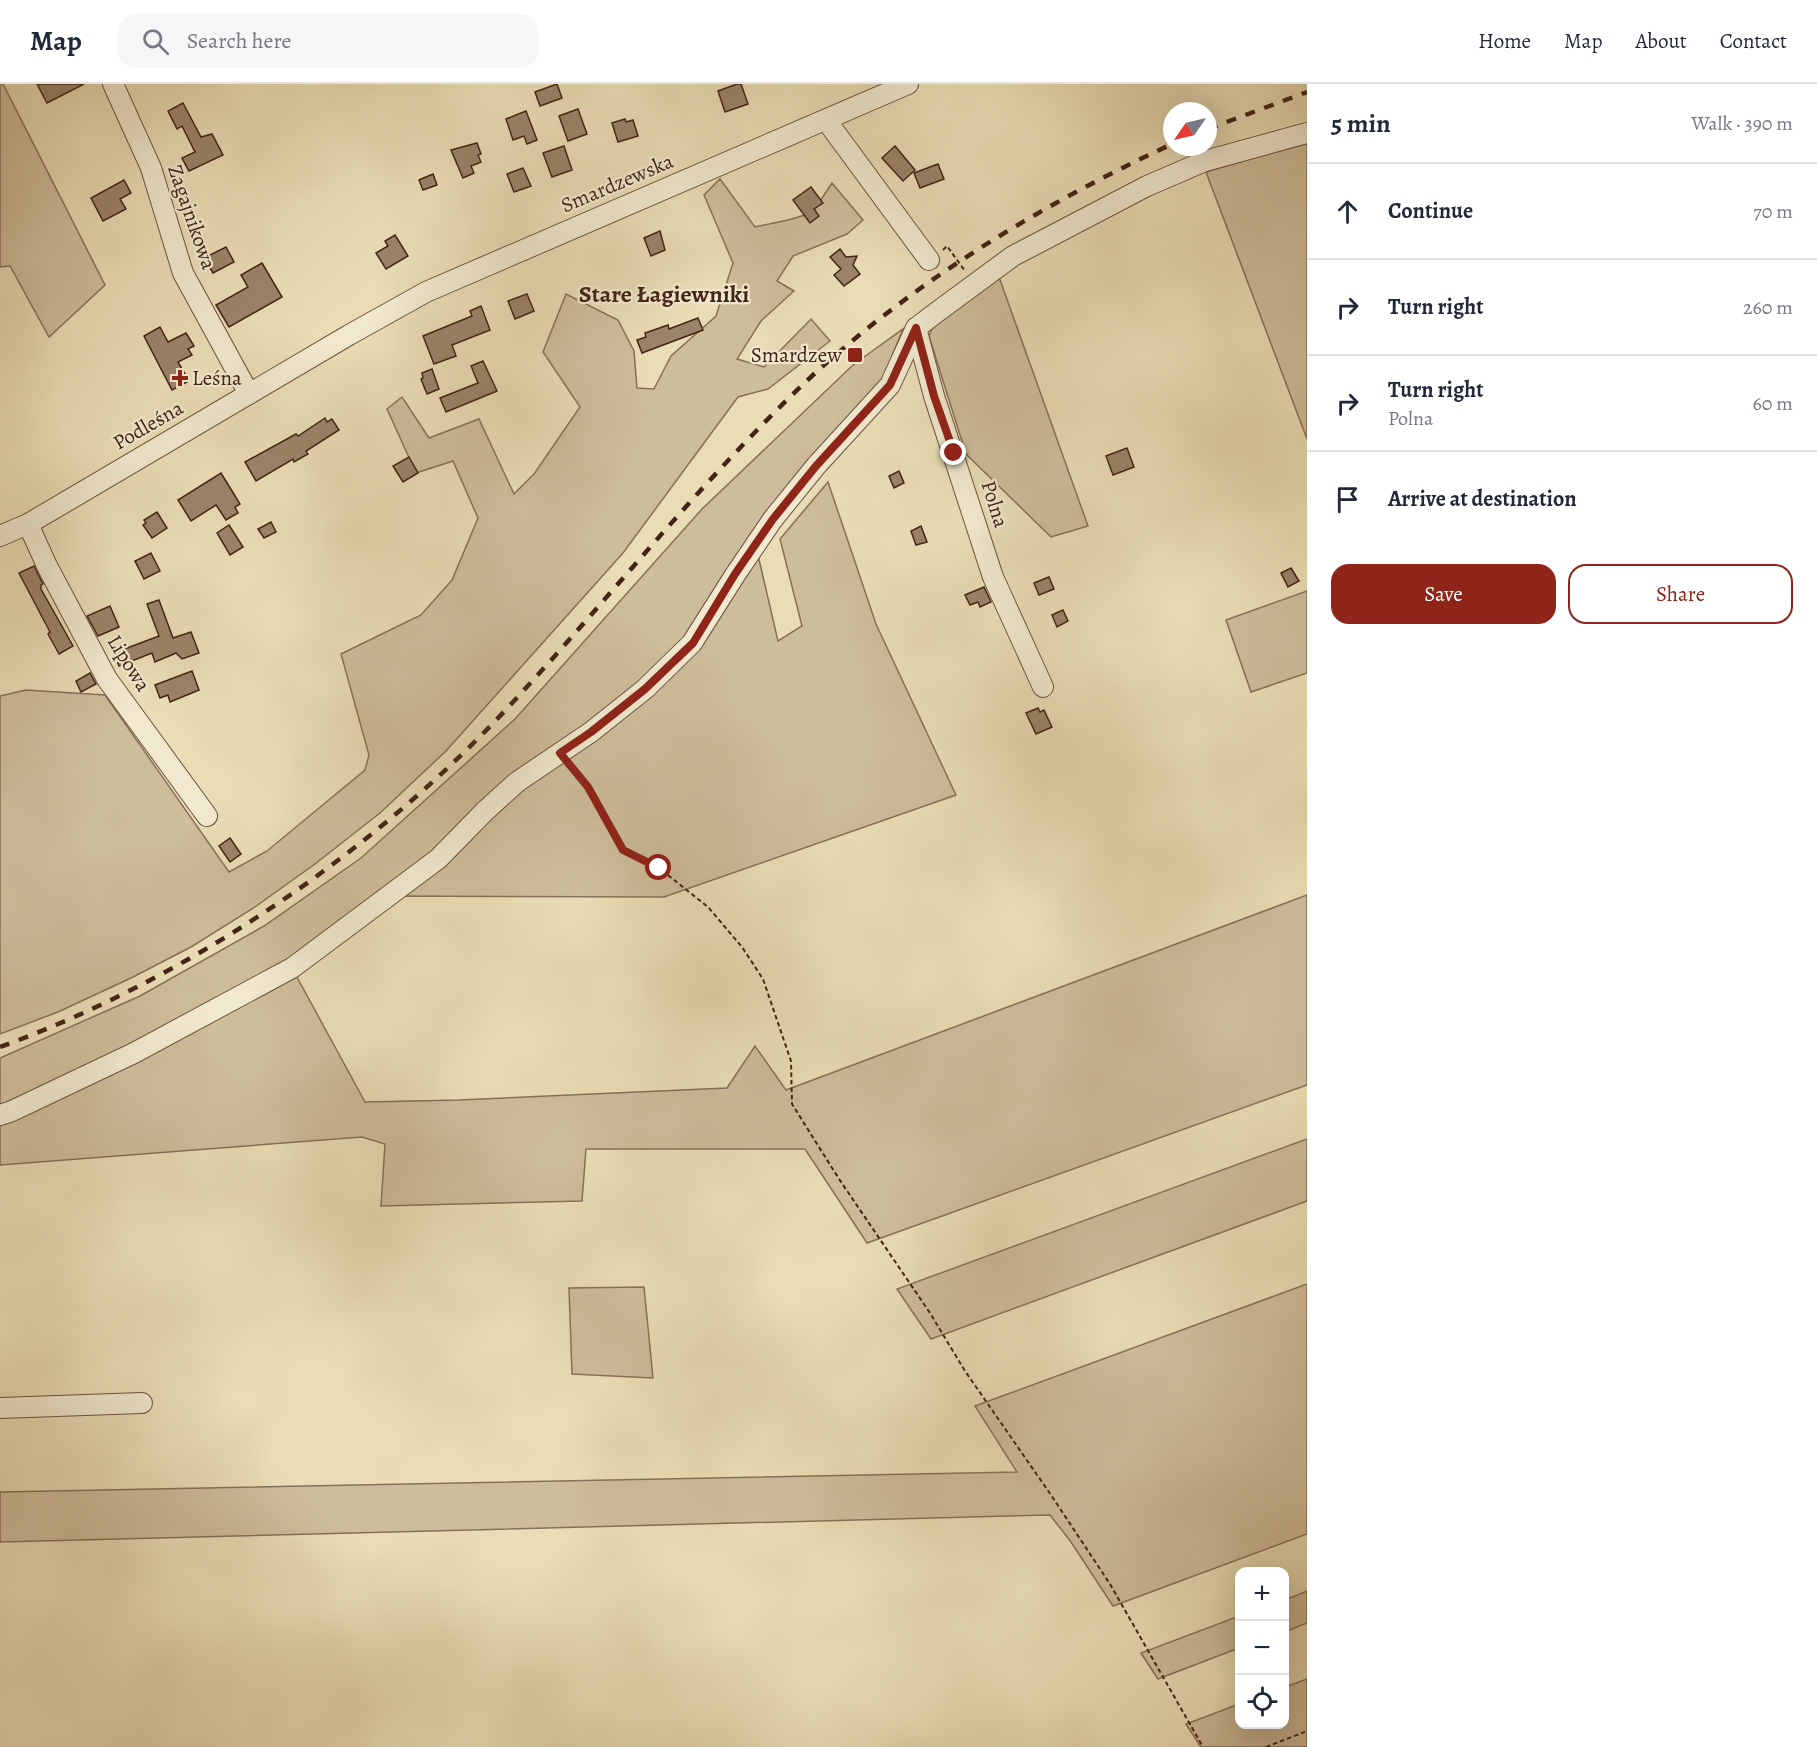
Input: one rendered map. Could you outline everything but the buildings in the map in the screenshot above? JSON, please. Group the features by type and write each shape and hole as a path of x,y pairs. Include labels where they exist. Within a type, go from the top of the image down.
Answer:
{"street":[{"name":"Zagajnikowa","path":"113,84 151,168 183,273 249,394"},
{"name":"Smardzewska","path":"349,334 426,292 908,84"},
{"path":"826,120 929,260"},
{"path":"0,1114 12,1111 134,1053 292,968 438,859 485,810 517,782 591,732 645,689 693,643 735,574 773,519 816,466 890,385 916,328 959,287 1012,256 1147,186 1205,161 1307,133"},
{"name":"Polna","path":"916,328 934,396 993,578 1043,687"},
{"name":"Podleśna","path":"0,536 28,524 349,334"},
{"name":"Lipowa","path":"28,524 47,566 107,679 207,816"},
{"path":"0,1408 142,1403"}],"path":[{"path":"929,260 948,246 966,272 959,287"},
{"path":"560,753 588,787 623,850 659,868 708,907 742,947 763,979 791,1061 792,1104 839,1179 930,1313 965,1371 1110,1584 1203,1747"},
{"path":"1266,1747 1307,1731"}],"shaded area":[{"path":"0,84 3,84 105,285 49,337 10,266 0,267"},
{"path":"1307,142 1307,439 1206,172"},
{"path":"720,179 755,227 812,213 832,183 863,220 847,234 793,256 777,281 794,291 761,321 737,359 764,367 811,319 830,341 768,389 738,397 623,553 446,751 380,813 252,909 191,947 58,1012 0,1034 0,696 26,690 105,695 229,872 267,851 365,770 369,755 341,654 421,615 452,580 478,518 453,461 416,473 387,409 402,397 429,438 479,419 514,494 534,474 580,407 543,352 566,294 618,320 634,351 637,388 654,389 671,356 716,316 733,263 704,195"},
{"path":"999,277 1088,526 1051,537 966,454 929,336 936,320"},
{"path":"903,329 881,383 754,538 778,641 802,626 780,539 828,482 876,624 956,795 664,897 386,896 292,968 365,1102 727,1088 755,1046 786,1090 1307,895 1307,1085 867,1243 805,1149 586,1149 582,1201 381,1206 385,1144 362,1137 0,1165 0,1058 140,996 264,926 361,858 515,719 702,509 853,365"},
{"path":"1307,591 1307,673 1251,692 1226,620"},
{"path":"1307,1139 1307,1201 931,1339 897,1289"},
{"path":"1307,1284 1307,1534 1113,1606 1071,1542 1050,1515 0,1542 0,1492 1017,1472 975,1406"},
{"path":"644,1287 653,1378 572,1374 569,1288"},
{"path":"1307,1591 1307,1623 1289,1630 1289,1621 1289,1598"},
{"path":"1235,1618 1235,1650 1158,1679 1141,1653"},
{"path":"1307,1679 1307,1747 1201,1747 1186,1724 1235,1706 1235,1729 1289,1729 1289,1686"}],"railway":[{"path":"1217,126 1307,92"},
{"path":"0,1047 71,1018 141,985 210,947 277,904 341,858 402,809 460,756 513,702 735,453 813,375 853,340 939,276 1029,218 1163,148"}],"place":[{"name":"Smardzew","path":"855,355"},
{"name":"Leśna","path":"180,378"}],"district":[{"name":"Stare Łagiewniki","path":"664,294"}],"route":[{"path":"659,868 623,850 588,787 560,753 591,732 645,689 693,643 735,574 773,519 816,466 890,385 916,328 934,396 954,453"}]}
